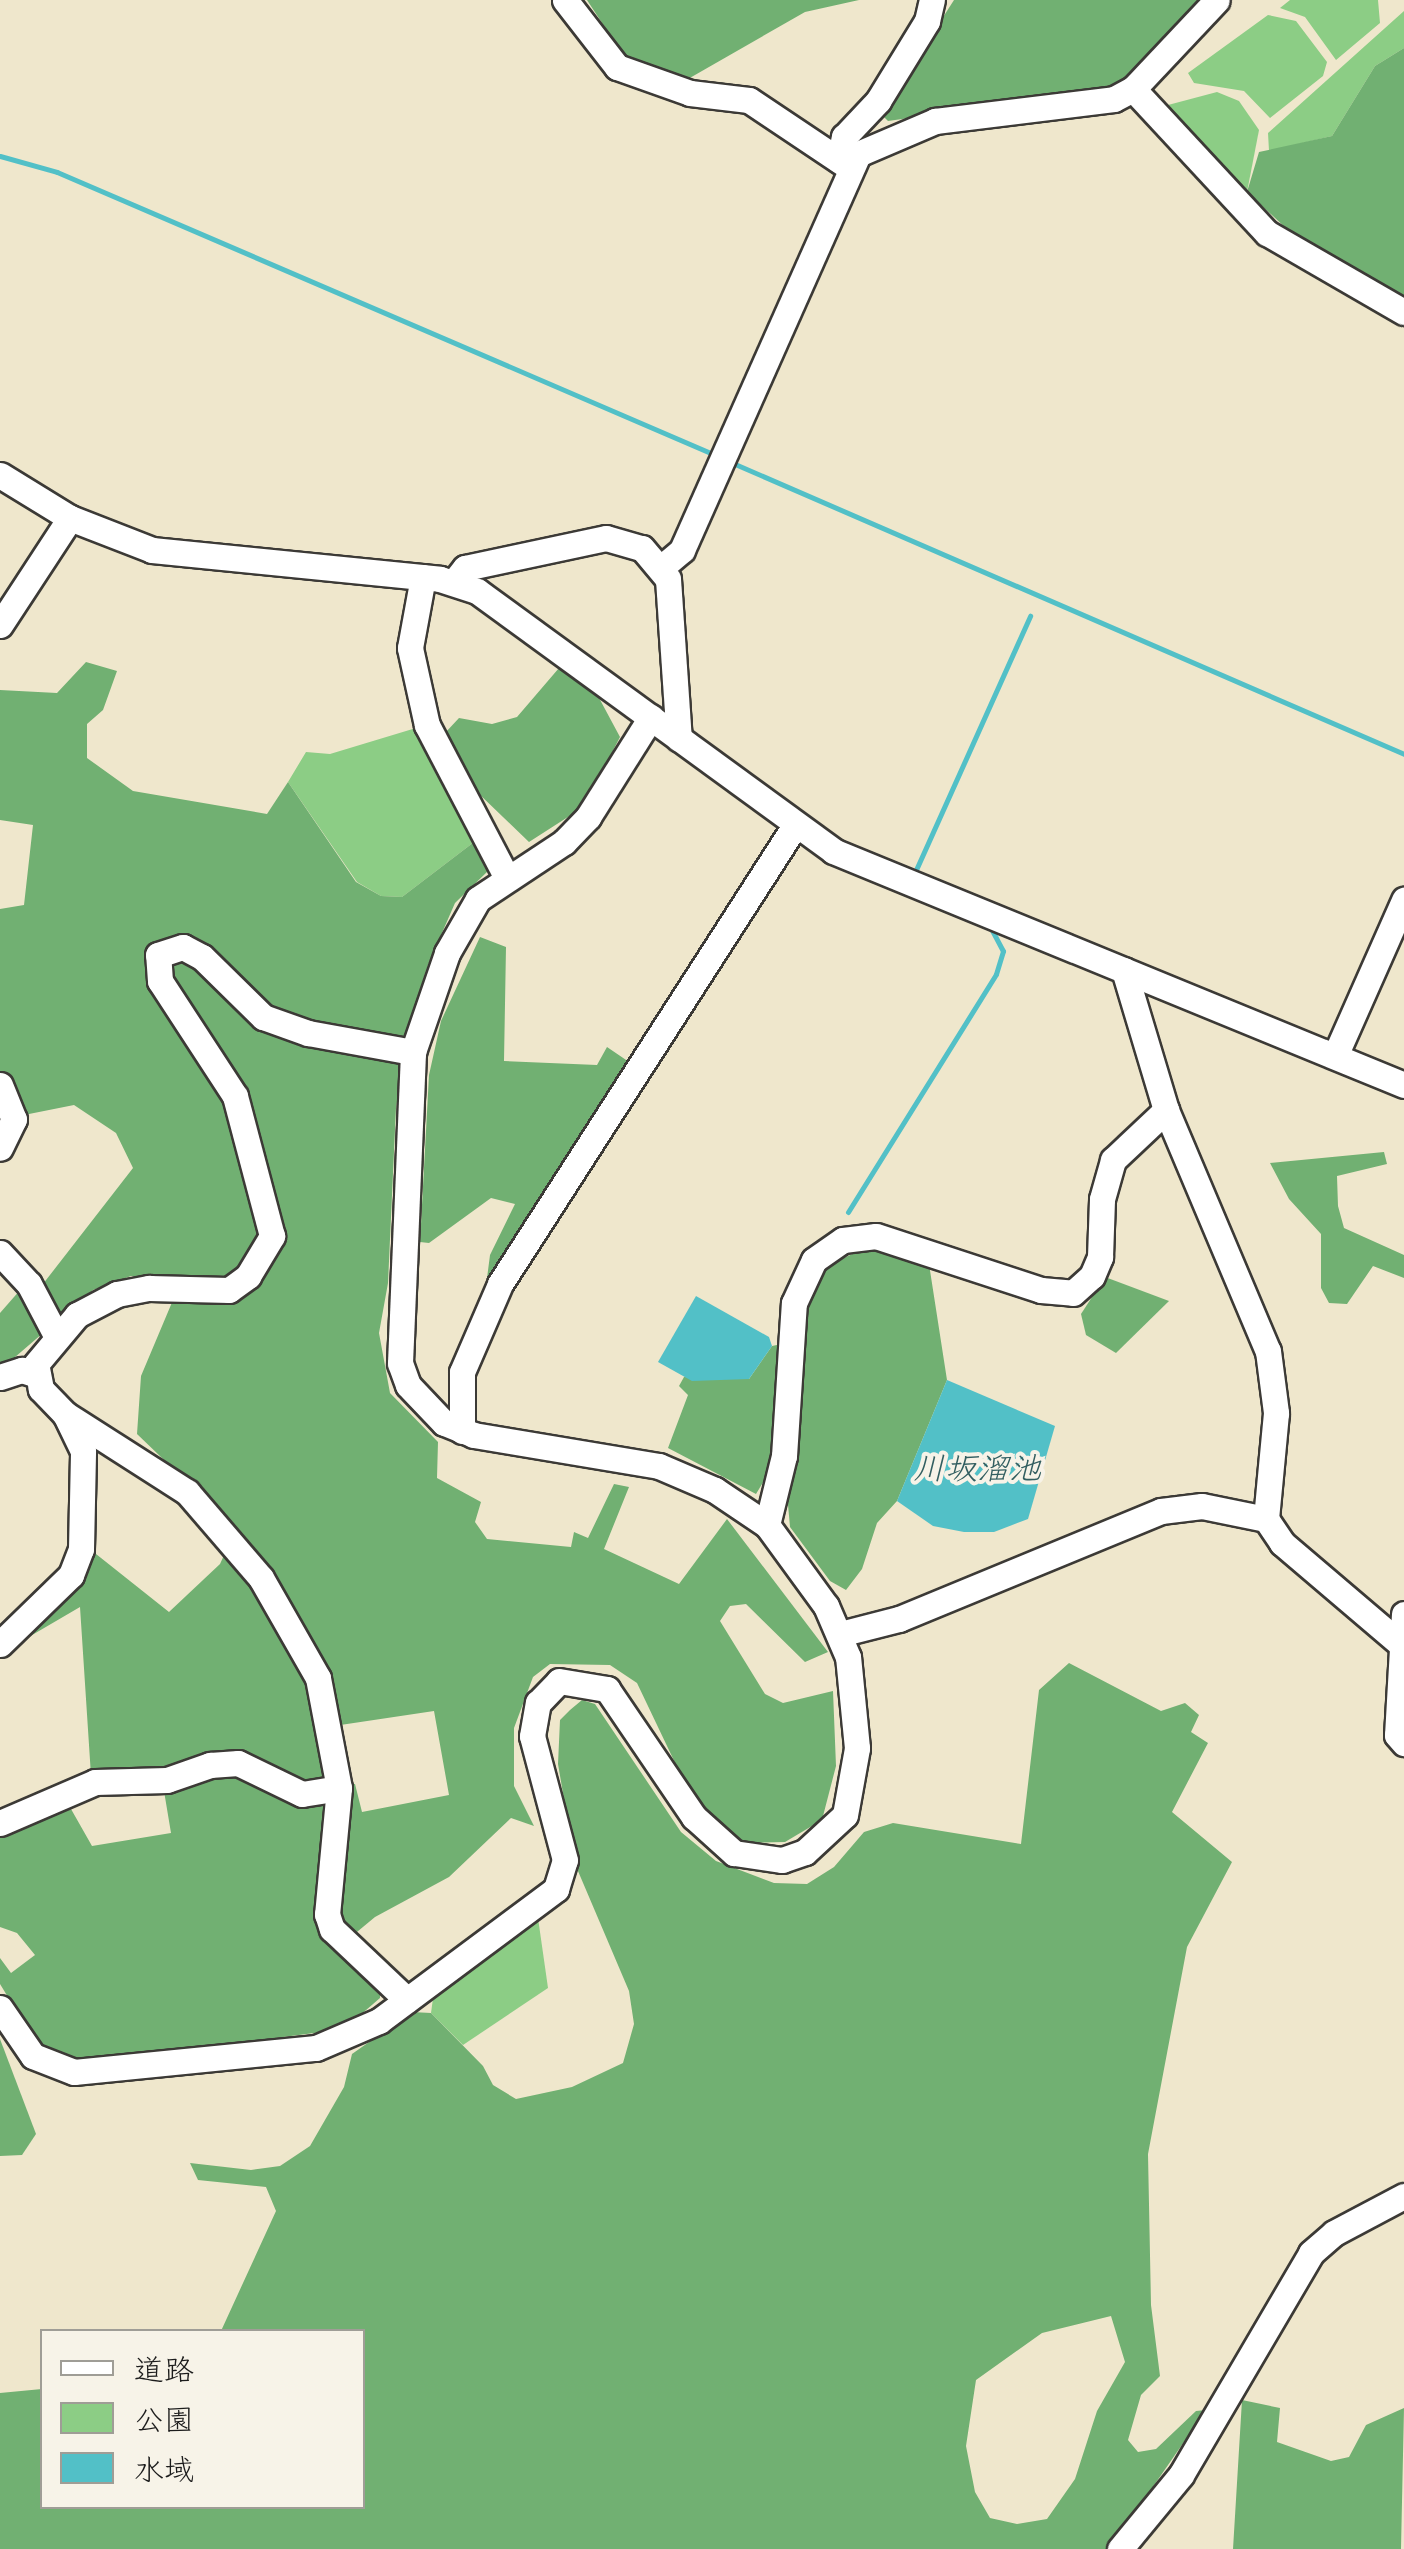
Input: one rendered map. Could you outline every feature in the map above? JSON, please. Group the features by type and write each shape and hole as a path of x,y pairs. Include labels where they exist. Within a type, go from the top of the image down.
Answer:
{"street":[{"path":"564,0 610,59 632,75 704,96 749,100 844,164"},
{"path":"662,568 682,550 723,460 844,164 844,137 878,101 927,21 932,0"},
{"path":"844,164 879,142 935,121 1114,99 1134,89 1217,0"},
{"path":"1134,89 1268,234 1404,312"},
{"path":"0,476 70,518 152,550 192,558 454,582 522,618 794,826 865,865 1404,1085"},
{"path":"0,624 70,518"},
{"path":"454,582 465,568 606,538 642,548 662,568 672,612 680,739"},
{"path":"423,577 410,648 427,725 507,878"},
{"path":"0,2008 33,2056 74,2072 316,2048 345,2040 407,2000 556,1889 565,1860 532,1736 546,1688 575,1680 606,1688 712,1838 734,1853 782,1860 823,1842 851,1798 856,1703 840,1634 767,1526 715,1490 659,1466 462,1431 426,1407 400,1363 413,1052 462,924 478,899 564,842 588,818 651,717"},
{"path":"462,1431 462,1372 500,1284 794,826"},
{"path":"1335,1056 1404,900"},
{"path":"34,1374 57,1336 77,1315 117,1294 150,1288 229,1290 248,1276 272,1236 235,1096 160,981 158,955 167,947 202,957 263,1017 308,1033 413,1052"},
{"path":"1124,970 1166,1110 1268,1351 1276,1413 1266,1518 1282,1544 1402,1645"},
{"path":"0,1086 14,1119 0,1148"},
{"path":"767,1526 784,1456 794,1304 814,1260 843,1240 876,1236 1042,1290 1073,1293 1083,1289 1100,1258 1102,1199 1113,1160 1166,1110"},
{"path":"0,1253 28,1284 57,1336"},
{"path":"0,1377 22,1370 34,1374 65,1414 83,1451 82,1549 71,1575 0,1644"},
{"path":"65,1414 187,1492 261,1578 318,1678 339,1788 327,1914 332,1930 407,2000"},
{"path":"840,1634 899,1619 1161,1511 1202,1506 1266,1518"},
{"path":"1404,1614 1397,1735 1404,1743"},
{"path":"0,1823 95,1782 167,1780 210,1765 238,1763 302,1794 339,1788"},
{"path":"1120,2549 1181,2476 1311,2253 1334,2232 1404,2196"}],"green space":[{"path":"587,0 859,0 805,12 688,79 623,55"},
{"path":"954,0 1201,0 1129,79 1110,90 888,121 881,114"},
{"path":"1290,0 1378,0 1380,23 1336,60 1305,17 1280,8"},
{"path":"1404,11 1404,48 1375,66 1332,136 1269,151 1268,133"},
{"path":"1268,15 1296,21 1327,62 1323,76 1270,118 1244,91 1194,83 1188,73"},
{"path":"1404,48 1404,295 1389,294 1303,244 1247,192 1259,152 1332,136 1375,66"},
{"path":"1217,92 1239,101 1259,130 1247,192 1168,105"},
{"path":"86,662 117,671 103,710 87,724 87,758 133,791 267,814 288,782 356,882 381,896 402,897 478,839 489,870 455,903 428,965 410,1020 396,1108 388,1283 379,1333 390,1393 438,1442 437,1478 481,1502 475,1522 487,1539 571,1547 574,1532 588,1538 614,1484 629,1487 604,1549 679,1584 727,1519 828,1652 805,1662 746,1604 730,1606 720,1621 765,1694 783,1703 833,1691 836,1766 822,1820 785,1842 738,1843 718,1832 688,1790 637,1683 610,1665 550,1664 533,1677 514,1728 514,1786 534,1826 511,1818 449,1877 375,1917 334,1951 380,1989 380,1998 358,2017 322,2032 80,2063 48,2051 33,2038 0,1984 0,1958 11,1973 35,1955 17,1933 0,1927 0,1832 71,1809 92,1846 171,1833 164,1791 92,1791 80,1607 27,1638 23,1631 69,1592 96,1554 169,1612 220,1564 236,1529 137,1434 141,1376 181,1281 131,1276 93,1290 0,1370 0,1313 21,1289 29,1302 133,1168 116,1133 74,1105 4,1119 0,1129 0,909 24,905 33,825 0,820 0,690 57,693","holes":["434,1711 449,1795 362,1812 355,1784 330,1783 327,1727"]},
{"path":"559,668 598,696 620,737 591,793 571,815 529,842 476,791 445,733 459,718 492,724 517,717"},
{"path":"416,728 478,839 402,897 381,896 357,882 288,782 306,752 330,754"},
{"path":"480,937 506,947 504,1061 597,1065 607,1047 632,1064 486,1286 490,1255 515,1204 491,1198 429,1243 420,1242 429,1075 441,1021"},
{"path":"1384,1152 1387,1164 1337,1176 1338,1206 1344,1228 1404,1255 1404,1278 1373,1266 1347,1304 1329,1303 1321,1288 1321,1234 1289,1199 1270,1163"},
{"path":"871,1245 929,1264 947,1380 897,1501 877,1523 862,1569 846,1590 830,1581 790,1527 786,1482 768,1474 756,1494 668,1448 688,1395 679,1386 684,1377 749,1379 772,1346 796,1341 823,1268"},
{"path":"1105,1277 1169,1301 1116,1353 1086,1335 1081,1314"},
{"path":"1069,1663 1161,1711 1185,1703 1199,1715 1191,1732 1208,1743 1172,1812 1232,1862 1187,1947 1148,2154 1151,2305 1160,2376 1141,2395 1128,2440 1138,2452 1156,2449 1196,2411 1206,2410 1110,2549 0,2549 0,2393 40,2389 40,2509 365,2509 365,2329 222,2329 276,2211 266,2187 198,2180 190,2163 251,2170 280,2166 310,2146 344,2087 352,2054 412,2012 431,2013 483,2066 493,2085 516,2099 572,2087 623,2063 634,2024 629,1991 575,1864 558,1764 560,1720 582,1700 595,1704 681,1832 716,1861 774,1883 807,1884 834,1867 864,1832 893,1823 1021,1844 1039,1690","holes":["1111,2316 1125,2362 1097,2411 1075,2479 1047,2519 1017,2524 990,2518 975,2492 966,2446 976,2380 1042,2333"]},
{"path":"538,1918 548,1988 463,2045 431,2013 434,1991"},
{"path":"0,2039 36,2134 22,2155 0,2156"},
{"path":"1242,2400 1280,2408 1277,2442 1331,2461 1349,2457 1366,2425 1404,2408 1401,2549 1233,2549"}],"water":[{"path":"696,1296 769,1337 772,1346 749,1379 692,1381 658,1362"},
{"name":"川坂溜池","path":"947,1380 1055,1426 1028,1519 994,1532 964,1532 933,1526 897,1501"}],"waterway":[{"path":"0,156 57,172 713,454"},
{"path":"728,461 1404,754"},
{"path":"915,872 1030,616"},
{"path":"848,1212 996,974 1003,951 990,927"}]}
